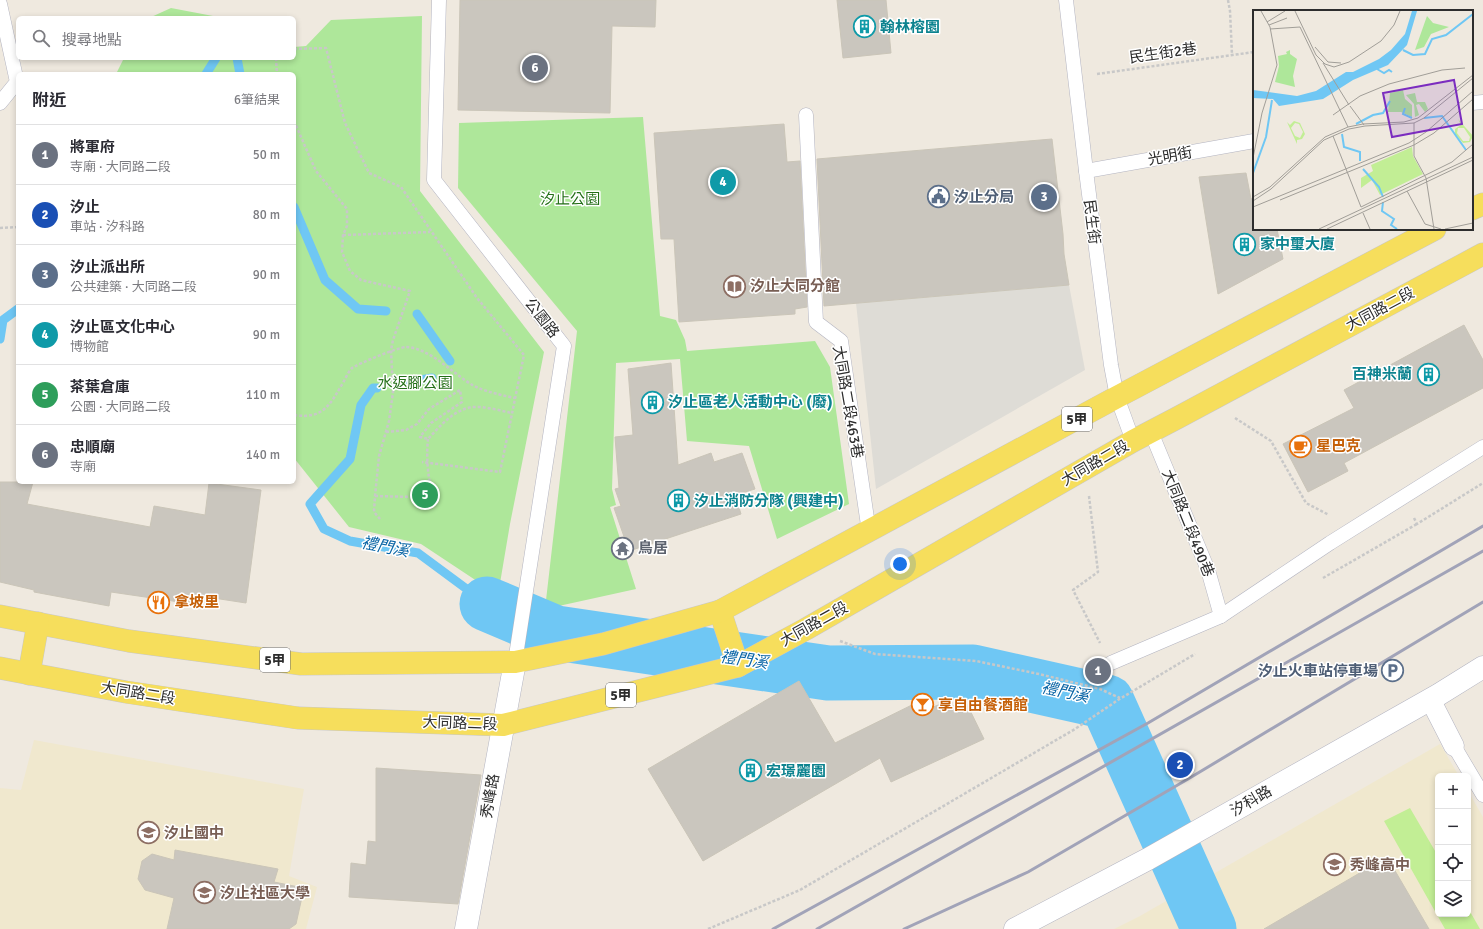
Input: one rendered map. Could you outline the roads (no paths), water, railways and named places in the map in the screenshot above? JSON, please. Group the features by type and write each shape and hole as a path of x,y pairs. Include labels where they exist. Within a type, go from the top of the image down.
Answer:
{"main road":[{"path":"1473,209 1483,204"},
{"name":"5甲","path":"0,616 129,641 301,664 515,662 603,644 720,611 1433,230"},
{"name":"大同路二段","path":"0,668 126,692 298,718 503,725 738,666 806,629 1142,437 1483,254"},
{"path":"720,611 738,666"},
{"path":"29,674 38,623"}],"street":[{"name":"秀峰路","path":"466,929 515,662"},
{"name":"汐科路","path":"1015,929 1148,859 1430,699 1483,667"},
{"path":"1430,699 1454,746"}],"lane":[{"name":"公園路","path":"439,0 434,180 564,346 515,662"},
{"name":"民生街","path":"1066,0 1074,77 1111,365 1118,397 1142,437"},
{"path":"0,4 16,77"},
{"path":"0,104 16,83"},
{"path":"1473,104 1483,102"},
{"name":"大同路二段463巷","path":"806,115 816,322 841,341 868,532"},
{"name":"光明街","path":"1086,171 1253,142"},
{"name":"大同路二段490巷","path":"1142,437 1208,570 1220,616"},
{"path":"1111,663 1220,616 1330,543 1483,447"},
{"path":"1454,746 1483,795"}],"waterway":[{"path":"207,72 215,60"},
{"name":"禮門溪","path":"237,60 240,72"},
{"name":"禮門溪","path":"296,212 325,280 358,309 386,311"},
{"path":"0,339 3,320 16,310"},
{"name":"禮門溪","path":"417,314 450,361"},
{"name":"禮門溪","path":"408,382 432,378"},
{"name":"禮門溪","path":"377,388 373,388 361,405 350,459 310,504 324,529 350,541 418,553 487,604"},
{"name":"禮門溪","path":"487,604 556,633 828,673 973,672 1107,702 1209,929"}],"railway":[{"path":"773,929 1148,723 1483,526"},
{"path":"817,929 1483,551"},
{"path":"904,929 1028,872 1188,779 1483,602"}],"place":[{"name":"翰林榕園","path":"864,27"},
{"name":"忠順廟","path":"535,68"},
{"name":"汐止區文化中心","path":"723,182"},
{"name":"汐止分局","path":"938,197"},
{"name":"汐止派出所","path":"1044,197"},
{"name":"家中璽大廈","path":"1245,244"},
{"name":"汐止大同分館","path":"735,286"},
{"name":"百神米蘭","path":"1428,374"},
{"name":"汐止區老人活動中心 (廢)","path":"652,402"},
{"name":"星巴克","path":"1301,446"},
{"name":"茶葉倉庫","path":"425,495"},
{"name":"汐止消防分隊 (興建中)","path":"678,501"},
{"name":"鳥居","path":"623,548"},
{"name":"拿坡里","path":"158,602"},
{"name":"將軍府","path":"1098,671"},
{"name":"汐止火車站停車場","path":"1393,671"},
{"name":"享自由餐酒館","path":"922,705"},
{"name":"汐止","path":"1180,765"},
{"name":"宏璟麗園","path":"751,771"},
{"name":"汐止國中","path":"148,833"},
{"name":"秀峰高中","path":"1334,865"},
{"name":"汐止社區大學","path":"204,893"}],"park label":[{"name":"汐止公園","path":"570,199"},
{"name":"水返腳公園","path":"415,383"}]}
